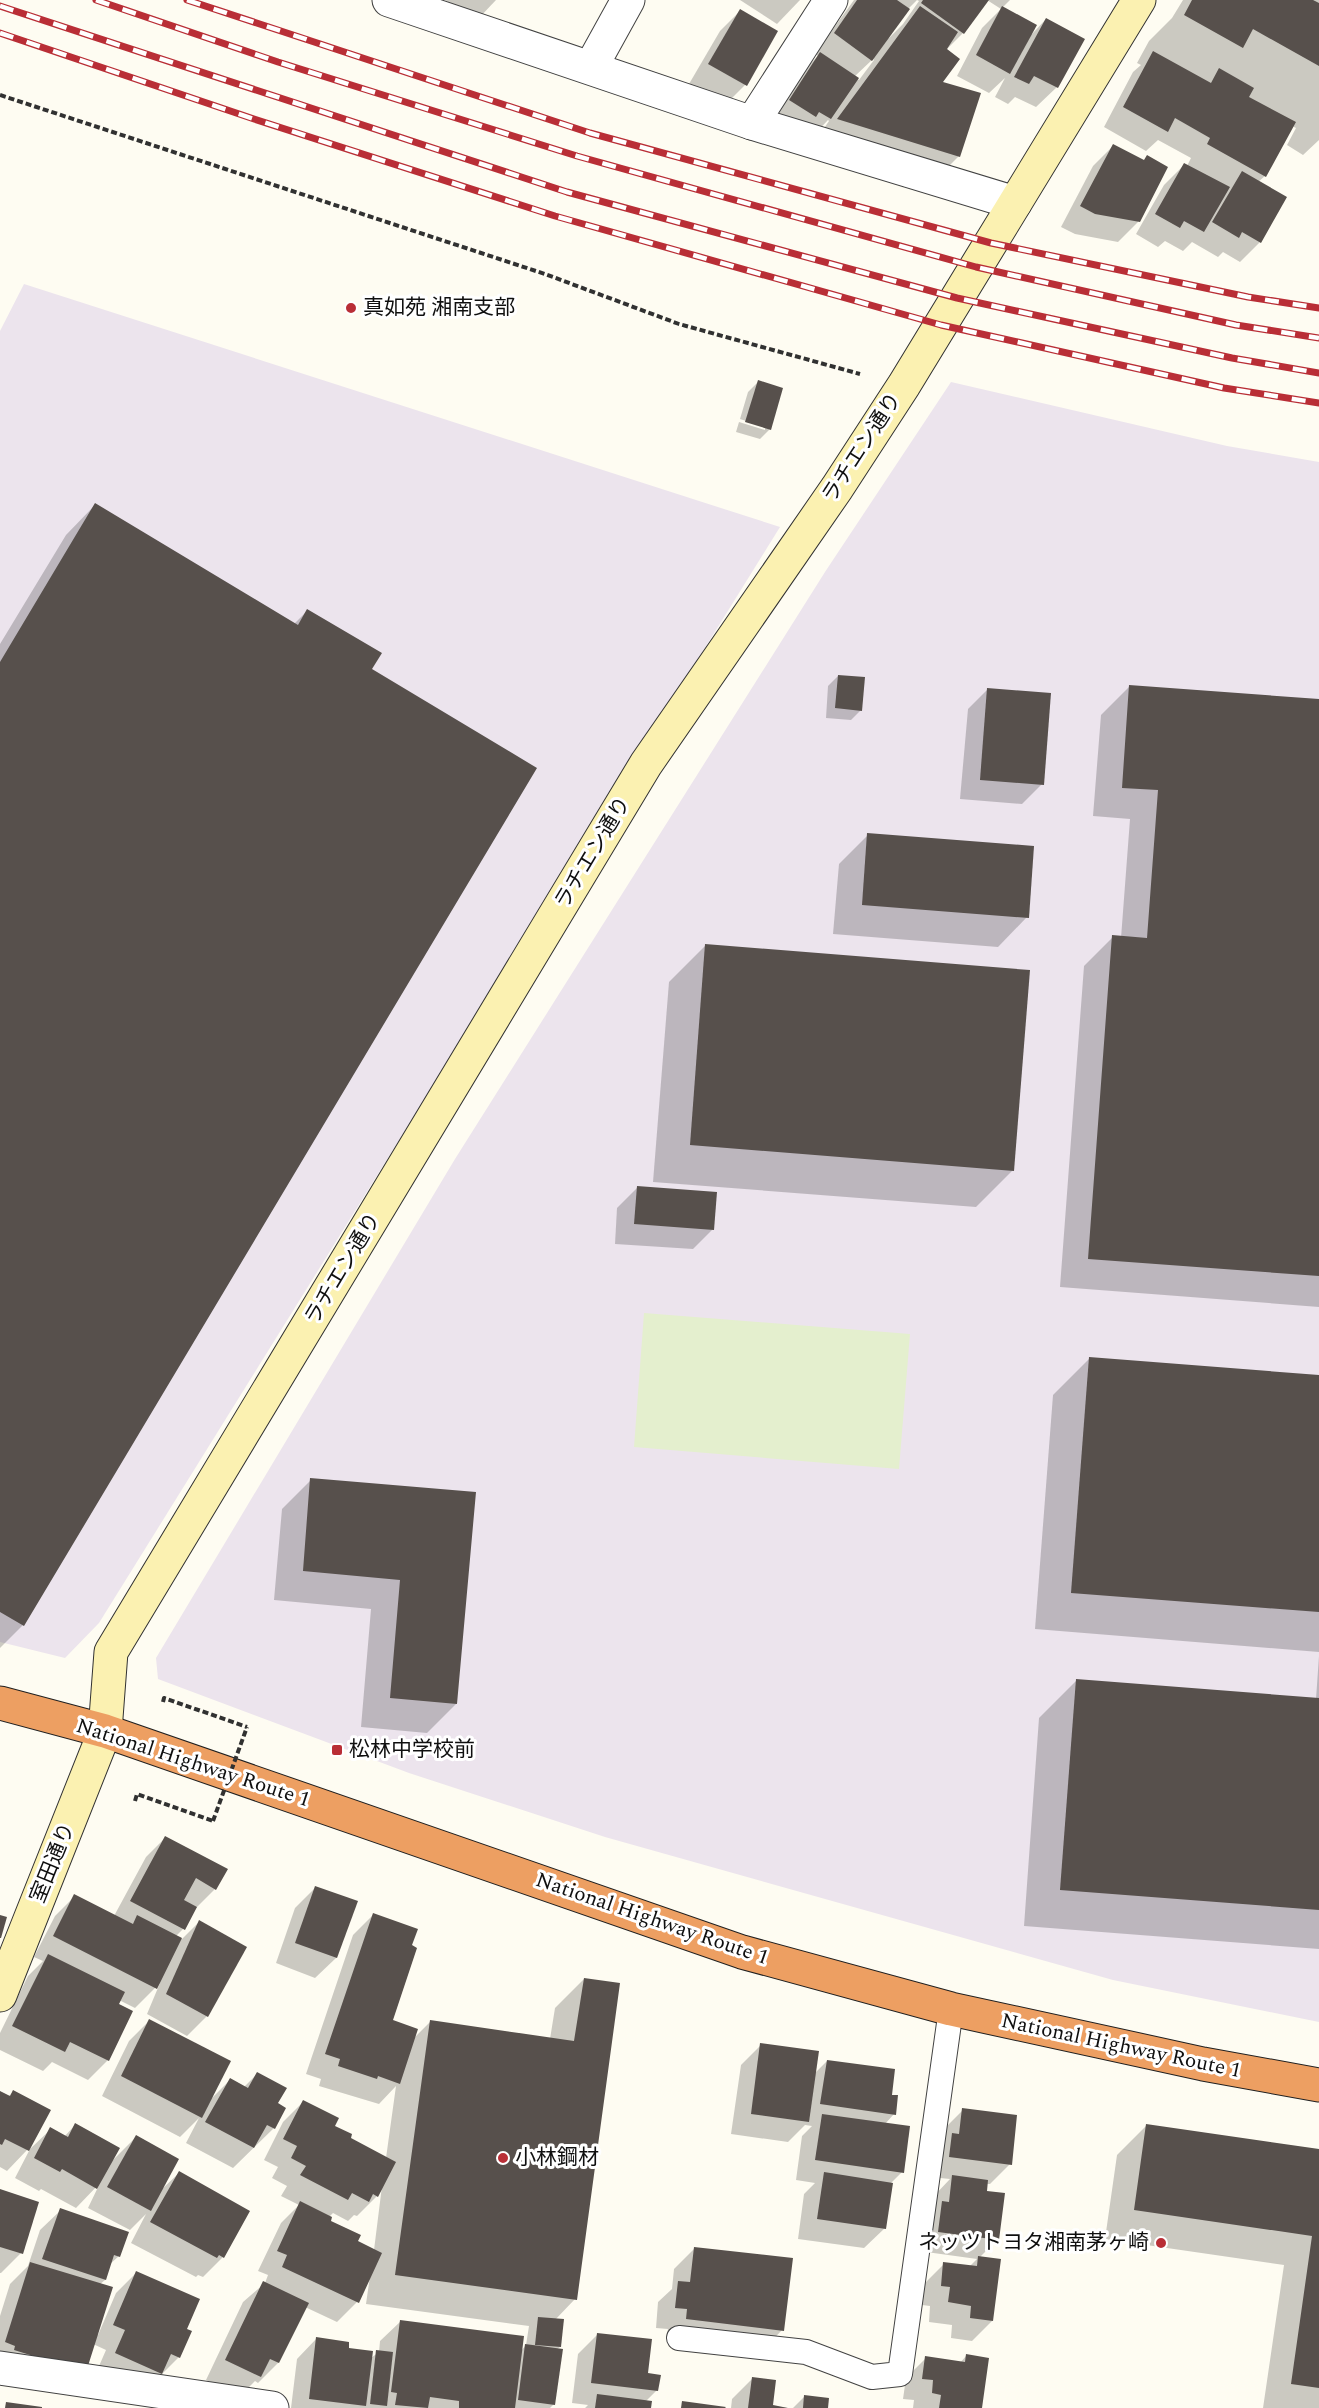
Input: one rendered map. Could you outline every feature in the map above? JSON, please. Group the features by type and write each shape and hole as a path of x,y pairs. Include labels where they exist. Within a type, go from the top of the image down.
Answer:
{"highway":[{"name":"National Highway Route 1","path":"0,1703 105,1731 742,1952 951,2010 1203,2064 1319,2085"}],"street":[{"path":"389,0 752,123 1015,203"},
{"path":"591,67 628,0"},
{"path":"752,123 831,0"},
{"name":"ラチエン通り","path":"105,1731 111,1652 646,764 837,488 904,385 1139,0"},
{"name":"室田通り","path":"0,1995 105,1731"},
{"path":"0,2368 272,2408"}],"lane":[{"path":"679,2338 806,2352 872,2377 900,2374 951,2010"}],"path":[{"path":"0,95 545,274 679,324 904,385"},
{"path":"135,1801 137,1794 213,1821 247,1727 164,1698 164,1702"}],"shaded area":[{"path":"24,284 780,527 99,1623 65,1658 0,1642 0,331"},
{"path":"951,382 1227,446 1319,462 1319,2022 1113,1980 605,1837 409,1773 158,1679 156,1658 455,1159 825,572"}],"green space":[{"path":"644,1313 910,1334 899,1469 634,1447"}],"building":[{"path":"857,0 897,0 910,9 872,61 834,33"},
{"path":"923,0 989,0 964,34 921,3"},
{"path":"1192,0 1313,0 1319,3 1319,66 1253,29 1243,48 1184,15"},
{"path":"920,6 958,32 947,49 960,59 943,82 981,93 960,157 837,119"},
{"path":"1002,6 1037,25 1010,74 976,55"},
{"path":"740,9 778,31 747,86 708,64"},
{"path":"1046,18 1085,39 1058,88 1034,76 1029,84 1014,77"},
{"path":"1153,51 1211,83 1219,68 1254,88 1249,97 1296,122 1266,177 1207,144 1210,138 1175,118 1168,132 1123,107"},
{"path":"820,52 859,78 831,119 819,112 816,117 789,100"},
{"path":"1113,144 1144,160 1147,155 1168,167 1140,222 1095,214 1080,206"},
{"path":"1184,163 1230,187 1204,232 1184,221 1180,228 1155,214"},
{"path":"1242,171 1287,197 1261,243 1242,232 1239,238 1212,222"},
{"path":"758,380 783,388 771,430 745,422"},
{"path":"95,503 298,625 307,609 382,653 372,669 537,768 24,1626 0,1612 0,662"},
{"path":"838,675 865,677 862,711 835,708"},
{"path":"1129,685 1319,699 1319,1276 1088,1259 1112,935 1147,938 1158,790 1122,788"},
{"path":"987,688 1051,693 1044,785 980,780"},
{"path":"867,833 1034,846 1029,918 862,905"},
{"path":"705,944 1030,970 1014,1171 690,1145"},
{"path":"637,1186 717,1192 714,1230 634,1224"},
{"path":"1089,1357 1319,1375 1319,1612 1071,1593"},
{"path":"310,1478 476,1492 457,1704 390,1698 400,1580 303,1571"},
{"path":"1076,1679 1319,1698 1319,1910 1060,1890"},
{"path":"165,1836 228,1869 216,1890 196,1878 184,1900 197,1907 185,1930 130,1901"},
{"path":"315,1886 358,1901 337,1958 295,1943"},
{"path":"74,1894 133,1924 137,1915 182,1938 157,1989 53,1936"},
{"path":"373,1913 418,1929 412,1945 417,1948 393,2020 418,2029 400,2084 338,2066 340,2059 325,2054"},
{"path":"0,1915 7,1917 1,1938 0,1938"},
{"path":"199,1920 247,1947 208,2017 166,1994"},
{"path":"48,1954 125,1992 119,2004 133,2011 109,2061 70,2042 65,2052 12,2026"},
{"name":"小林鋼材","path":"584,1978 620,1983 577,2300 395,2275 430,2020 574,2041"},
{"path":"149,2019 231,2061 202,2118 121,2076"},
{"path":"760,2043 819,2051 809,2122 751,2114"},
{"path":"827,2060 895,2069 892,2095 898,2095 896,2115 820,2104"},
{"path":"257,2072 287,2088 278,2103 286,2108 275,2129 267,2125 254,2148 205,2122 230,2078 248,2088"},
{"path":"13,2090 51,2110 29,2151 5,2139 2,2145 0,2144 0,2091 10,2096"},
{"path":"303,2100 339,2118 335,2126 352,2134 351,2138 396,2162 378,2197 373,2194 369,2202 352,2193 348,2200 300,2175 306,2166 291,2158 297,2146 283,2139"},
{"path":"962,2108 1017,2115 1012,2165 949,2157 952,2133 959,2134"},
{"path":"822,2114 910,2126 904,2173 815,2160"},
{"path":"75,2123 120,2148 97,2189 62,2169 60,2172 34,2158 50,2127 68,2137"},
{"path":"1146,2124 1319,2149 1319,2388 1291,2384 1312,2236 1134,2210"},
{"path":"136,2135 179,2159 151,2211 107,2187"},
{"path":"179,2171 250,2211 224,2258 219,2255 217,2258 150,2222"},
{"path":"824,2172 893,2183 886,2229 817,2219"},
{"path":"952,2175 988,2180 987,2191 1005,2193 999,2240 938,2232 942,2201 949,2202"},
{"path":"0,2189 39,2202 23,2254 0,2247"},
{"path":"300,2201 332,2217 331,2221 361,2235 358,2241 382,2253 359,2303 282,2267 287,2255 277,2251"},
{"path":"60,2208 129,2232 120,2257 114,2255 106,2280 42,2259"},
{"path":"694,2247 793,2258 784,2331 686,2319 687,2309 675,2308 678,2281 690,2282"},
{"path":"978,2256 1001,2259 993,2321 970,2318 971,2306 948,2302 950,2287 941,2286 943,2262 977,2266"},
{"path":"30,2262 113,2287 87,2369 82,2371 14,2350 15,2346 5,2342"},
{"path":"136,2271 200,2299 187,2329 192,2331 180,2358 171,2354 162,2374 115,2353 125,2330 113,2325"},
{"path":"263,2281 309,2303 279,2363 270,2359 261,2377 225,2360"},
{"path":"538,2317 564,2319 561,2347 535,2345"},
{"path":"400,2320 524,2336 515,2408 459,2408 459,2401 430,2397 428,2408 395,2405 397,2393 391,2392"},
{"path":"597,2333 652,2339 648,2373 661,2375 658,2391 591,2383"},
{"path":"316,2337 349,2342 349,2348 373,2351 366,2406 309,2399"},
{"path":"525,2344 563,2349 555,2405 518,2400"},
{"path":"376,2350 393,2352 387,2406 370,2404"},
{"path":"966,2354 989,2358 982,2408 939,2408 941,2395 932,2393 933,2380 922,2379 925,2356 965,2362"},
{"path":"752,2377 776,2380 773,2405 788,2408 748,2408"},
{"path":"597,2394 652,2401 651,2408 595,2408"},
{"path":"804,2395 829,2398 828,2408 803,2408"},
{"path":"682,2401 726,2407 681,2408"},
{"path":"6,2402 42,2407 42,2408 5,2408"}],"railway":[{"path":"96,0 278,62 577,156 976,267 1236,325 1319,338"},
{"path":"187,0 590,133 991,243 1248,297 1319,308"},
{"path":"0,6 567,192 957,298 1232,358 1319,373"},
{"path":"0,33 254,119 555,216 941,325 1224,388 1319,403"}],"place":[{"name":"真如苑 湘南支部","path":"351,308"},
{"name":"松林中学校前","path":"337,1750"},
{"name":"小林鋼材","path":"503,2158"},
{"name":"ネッツトヨタ湘南茅ヶ崎","path":"1161,2243"}]}
